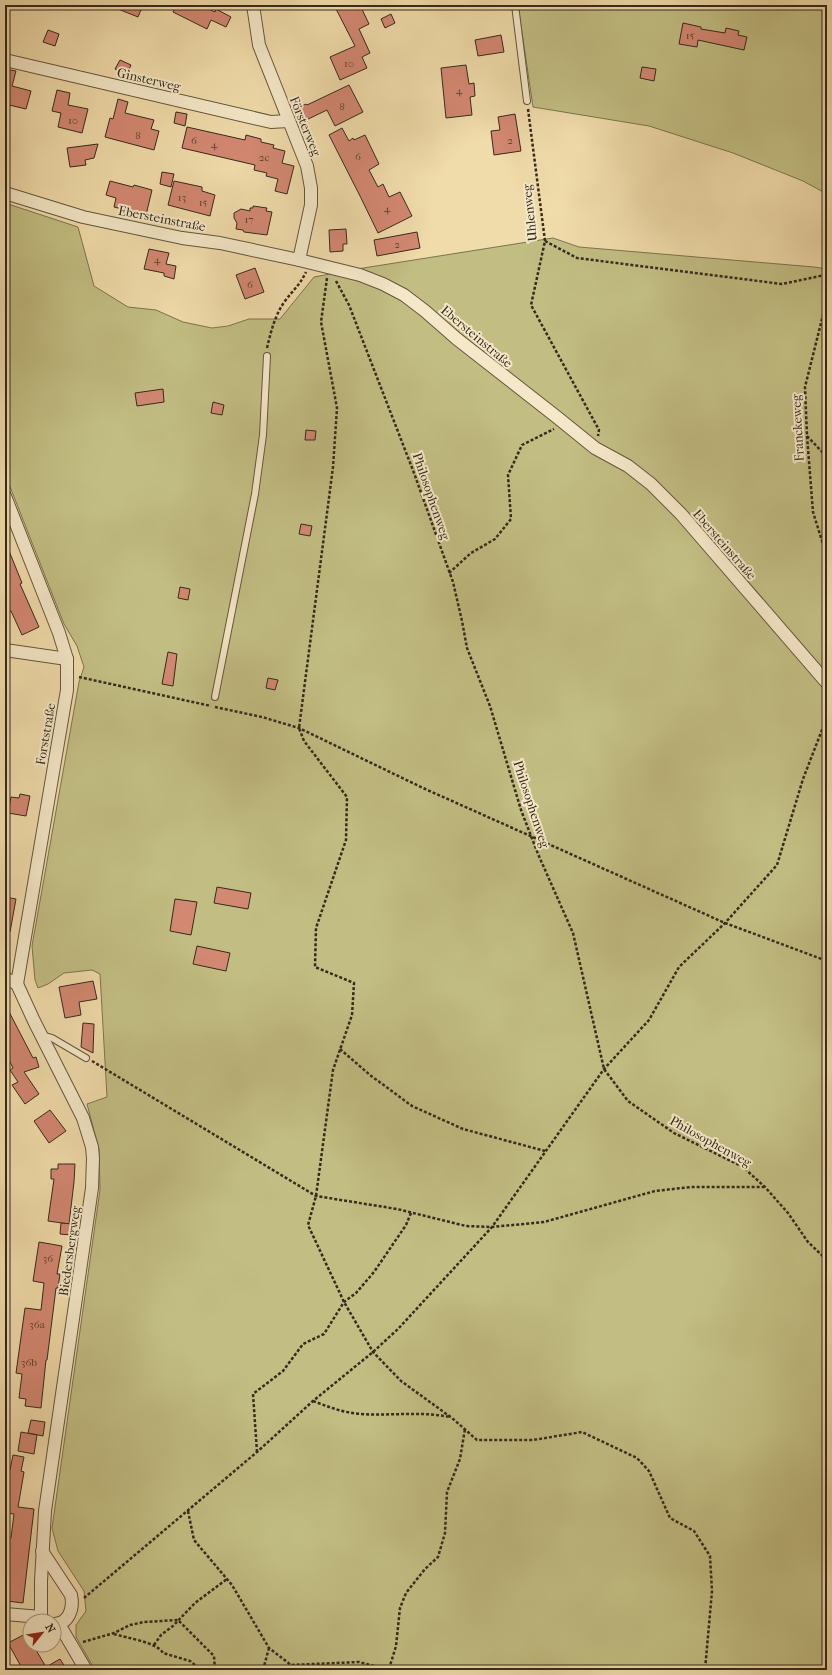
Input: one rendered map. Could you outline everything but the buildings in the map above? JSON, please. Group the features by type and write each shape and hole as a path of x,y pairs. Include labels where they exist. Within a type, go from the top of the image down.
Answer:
{"street":[{"name":"Försterweg","path":"253,5 259,45 307,166 311,188 311,205 305,261"},
{"name":"Ginsterweg","path":"5,60 271,122 288,121"},
{"name":"Ebersteinstraße","path":"5,193 83,216 182,238 220,243 305,261 360,275 383,284 404,295 457,339 595,448 628,466 651,484 676,509 827,683"},
{"name":"Forststraße","path":"5,496 59,633 67,659 68,674 67,690 17,984"},
{"path":"5,650 67,659"},
{"path":"5,978 17,984"},
{"name":"Biedersbergweg","path":"17,984 83,1118 89,1136 93,1158 92,1188 45,1511 42,1551 43,1613"},
{"path":"42,1551 71,1595 73,1604 71,1612 67,1618 62,1621"},
{"path":"5,1614 22,1616"},
{"path":"62,1633 86,1670"}],"lane":[{"path":"515,5 527,100"},
{"path":"215,697 255,494 263,435 267,356"},
{"path":"41,1035 52,1038 86,1058"}],"path":[{"name":"Uhlenweg","path":"527,100 545,241 531,305 599,430 595,448"},
{"path":"545,241 577,258 782,284 825,275 827,276"},
{"path":"267,356 271,329 278,312 300,284 305,261"},
{"path":"328,268 321,322 337,408 333,467 300,728 304,741 347,797 346,840 316,928 315,967 354,983 352,1015 333,1070 316,1196 308,1226 344,1302 373,1352 401,1381 452,1418 477,1440 534,1440 582,1432 637,1458 649,1471 670,1518 694,1531 710,1556 712,1591 705,1670"},
{"name":"Philosophenweg","path":"328,268 349,305 364,340 450,573 462,620 466,648 490,706 521,810 531,837 573,933 587,1001 604,1069 628,1102 674,1133 743,1167 765,1187 788,1213 808,1242 827,1260"},
{"name":"Franckeweg","path":"827,299 805,387 807,436 814,512 827,557"},
{"path":"450,573 472,553 495,539 511,519 508,475 522,445 566,424"},
{"path":"807,436 827,457"},
{"path":"68,674 262,717 300,728 422,788 507,824 531,837 724,923 827,961"},
{"path":"73,1604 81,1600 188,1511 257,1452 313,1401 373,1352 398,1329 492,1226 604,1069 649,1020 679,967 724,923 777,865 803,779 827,717"},
{"path":"340,1049 370,1076 412,1106 463,1129 545,1151"},
{"path":"86,1058 316,1196 411,1213 466,1226 492,1226 544,1222 655,1192 691,1187 765,1187"},
{"path":"257,1452 253,1394 282,1372 303,1344 324,1334 344,1302 356,1293 374,1272 406,1225 411,1213"},
{"path":"313,1401 335,1410 360,1414 432,1414 452,1418"},
{"path":"188,1511 194,1540 232,1585 269,1648 292,1665 359,1662 389,1670 396,1646 400,1608 406,1593 425,1569 438,1556 445,1533 447,1492 460,1459 465,1429"},
{"path":"154,1645 161,1635 195,1602 227,1578"},
{"path":"70,1644 89,1641 114,1633 130,1625 144,1622 178,1620 214,1656 215,1670"},
{"path":"114,1633 154,1645 169,1656 190,1661 201,1670"},
{"path":"263,1670 269,1648"}],"shaded area":[{"path":"518,5 827,5 827,194 803,181 733,153 649,126 533,107"},
{"path":"5,203 78,227 94,286 128,307 156,310 183,322 212,328 228,326 249,319 280,319 314,277 553,238 579,247 827,269 827,1670 95,1670 76,1637 76,1625 86,1611 84,1591 58,1551 52,1528 100,1190 99,1149 87,1104 107,1097 100,974 92,970 64,973 48,984 38,988 35,980 32,946 79,682 84,667 77,646 64,624 5,474"}]}
